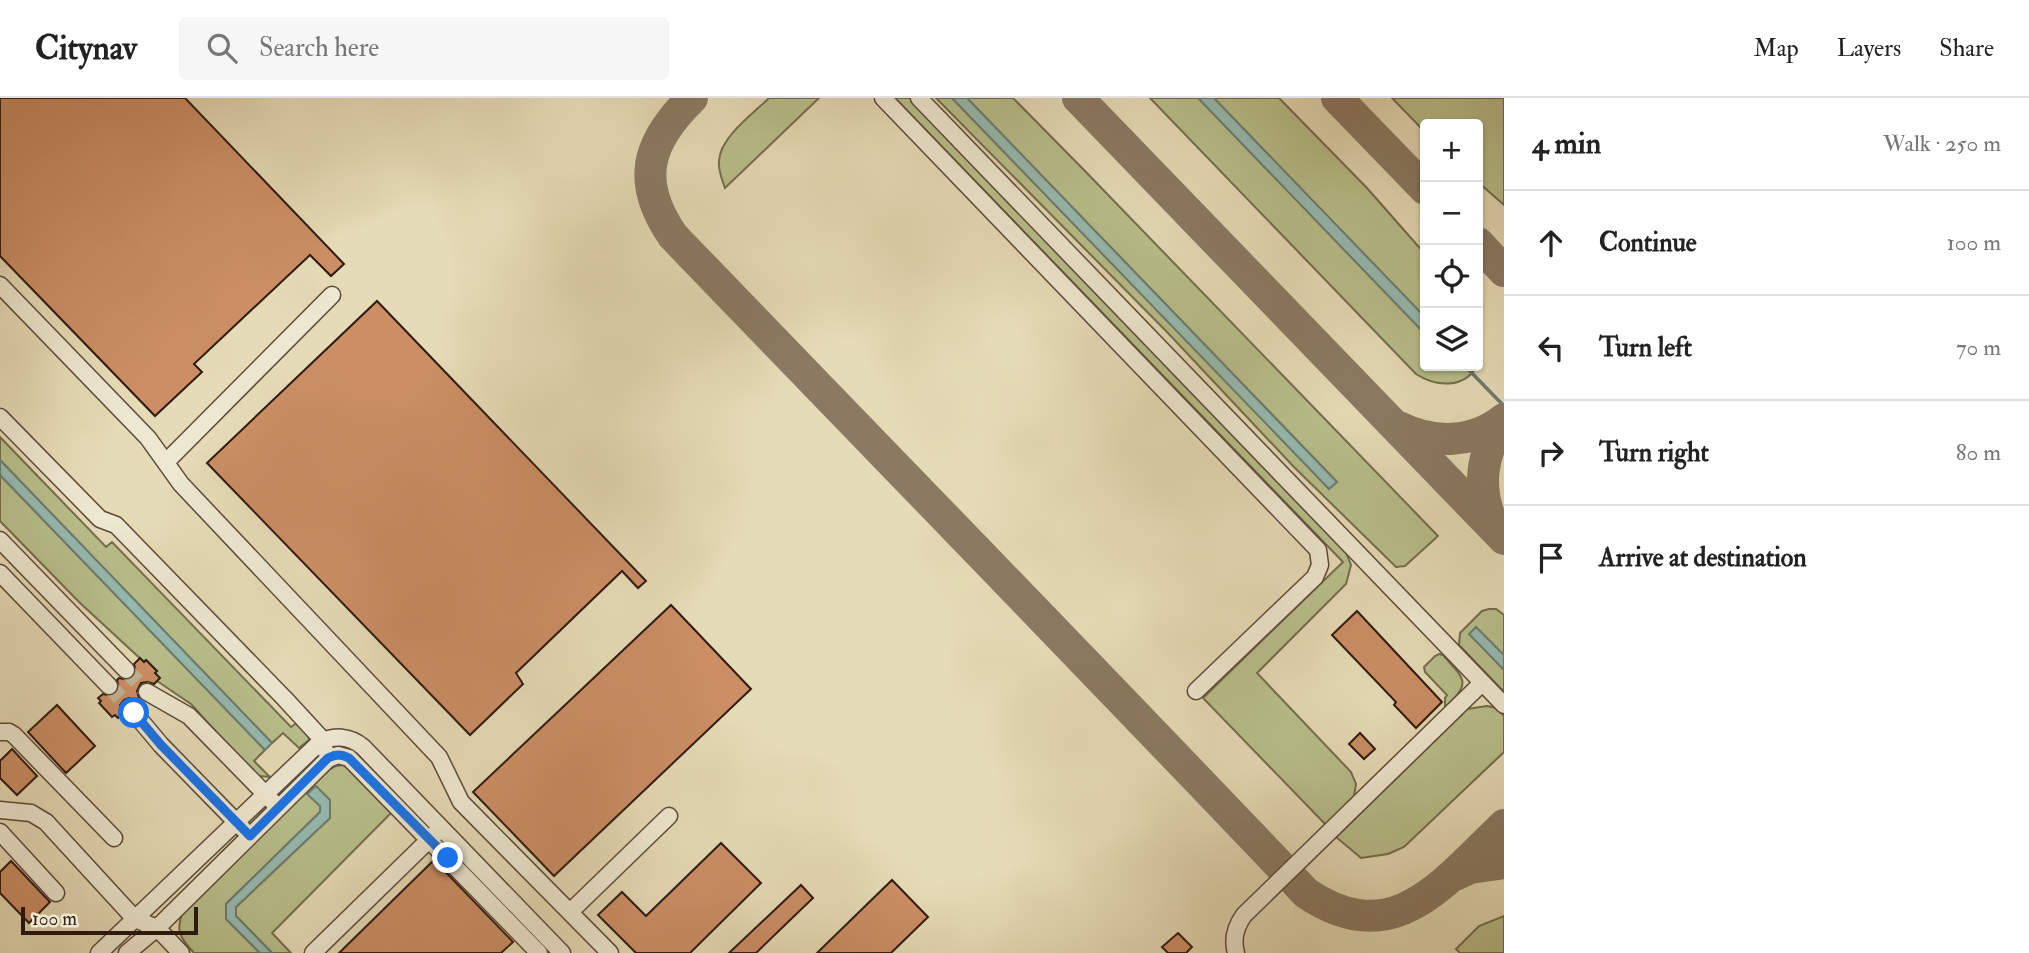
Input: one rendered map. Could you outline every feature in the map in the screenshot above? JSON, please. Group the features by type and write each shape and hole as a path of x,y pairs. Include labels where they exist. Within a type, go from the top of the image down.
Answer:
{"lane":[{"path":"883,98 1318,551 1320,565 1315,577 1196,691"},
{"path":"919,98 1504,705"},
{"path":"0,285 148,438 181,484 439,757 461,802 610,953"},
{"path":"166,462 332,295"},
{"path":"0,417 100,519 116,525 285,699 320,737 324,763"},
{"path":"0,540 126,670"},
{"path":"0,573 109,686"},
{"path":"1236,953 1235,932 1244,915 1482,683"},
{"path":"147,692 189,716 271,789 278,807"},
{"path":"130,708 161,745 250,836"},
{"path":"0,732 14,735 114,838"},
{"path":"99,953 321,741 337,737 358,743 539,953"},
{"path":"127,953 157,928 324,763 338,755 349,758 435,833 562,953"},
{"path":"0,810 31,813 46,822 135,919 157,928 181,953"},
{"path":"569,912 669,816"},
{"path":"0,832 56,893"},
{"path":"313,953 435,833"}],"green space":[{"path":"769,98 819,98 725,188 719,165 725,143 738,126"},
{"path":"895,98 910,98 1345,550 1351,565 1346,584 1257,673 1351,772 1356,784 1354,796 1326,825 1203,698 1343,562"},
{"path":"936,98 952,98 1329,488 1336,481 967,98 1013,98 1438,536 1405,566 1396,567 1293,466 1167,332"},
{"path":"1150,98 1279,98 1367,188 1420,248 1420,371 1473,371 1465,379 1449,384 1416,374"},
{"path":"1392,98 1504,98 1504,205 1483,186 1483,119 1420,119 1420,127"},
{"path":"0,437 106,547 112,542 291,727 298,722 308,734 309,740 299,748 283,733 272,743 0,460"},
{"path":"0,475 265,750 254,761 270,777 252,772 191,704 157,681 157,671 79,602 0,521"},
{"path":"1496,609 1504,615 1504,692 1459,645 1460,633 1482,611"},
{"path":"1439,654 1457,671 1462,682 1459,692 1445,708 1447,695 1425,672 1424,667"},
{"path":"1487,706 1497,708 1504,716 1504,752 1404,847 1388,854 1361,858 1336,837 1467,709"},
{"path":"343,765 350,768 393,811 272,933 291,953 272,953 236,916 236,907 330,818 320,806 320,812 226,904 227,919 260,953 194,953 180,933 184,909 329,770"},
{"path":"1504,916 1504,953 1460,953 1456,949 1479,926"}],"water":[{"path":"952,98 967,98 1337,482 1329,489"},
{"path":"1198,98 1214,98 1420,312 1420,329"},
{"path":"0,460 272,743 265,750 0,475"},
{"path":"1476,627 1504,655 1504,670 1469,634"},
{"path":"316,786 330,800 330,818 236,907 236,916 272,953 260,953 226,919 226,904 320,812 320,806 307,794"}],"building":[{"path":"0,98 185,98 344,264 331,276 310,255 194,364 202,372 155,416 0,256"},
{"path":"377,301 646,581 638,588 622,571 516,673 523,684 470,735 207,463"},
{"path":"671,605 751,689 554,876 473,792"},
{"path":"1357,611 1442,702 1416,728 1394,705 1396,702 1332,635"},
{"path":"140,658 157,671 155,673 160,678 154,684 141,683 137,691 139,698 124,700 120,705 122,714 118,718 115,715 112,717 99,703 101,701 98,698 103,694 116,694 119,678 133,678 136,672 134,664"},
{"path":"57,705 95,746 66,773 28,732"},
{"path":"1360,733 1375,749 1364,759 1349,744"},
{"path":"12,749 37,776 17,795 0,778 0,761"},
{"path":"721,843 761,883 690,953 636,953 598,915 622,892 646,916"},
{"path":"434,860 513,942 501,953 339,953"},
{"path":"11,861 50,902 29,923 0,893 0,872"},
{"path":"892,880 928,917 891,953 817,953"},
{"path":"801,885 813,898 756,953 729,953"},
{"path":"1178,933 1192,947 1186,953 1168,953 1162,947"}],"waterway":[{"path":"1470,371 1504,406"}],"taxiway":[{"path":"692,98 665,130 651,163 650,180 654,197 673,236 1306,893 1337,910 1366,916 1391,913 1416,903 1438,887 1504,825"},
{"path":"1078,98 1504,539"},
{"path":"1337,98 1420,184"},
{"path":"1480,245 1504,271"},
{"path":"1399,427 1425,436 1453,439 1479,433 1504,419"},
{"path":"1495,528 1485,501 1483,473 1490,446 1504,421"},
{"path":"1455,875 1470,868 1504,863"}],"tunnel":[{"path":"126,670 147,692"},
{"path":"109,686 130,708"}],"route":[{"path":"134,713 161,745 250,836 328,758 344,755 448,858"}]}
